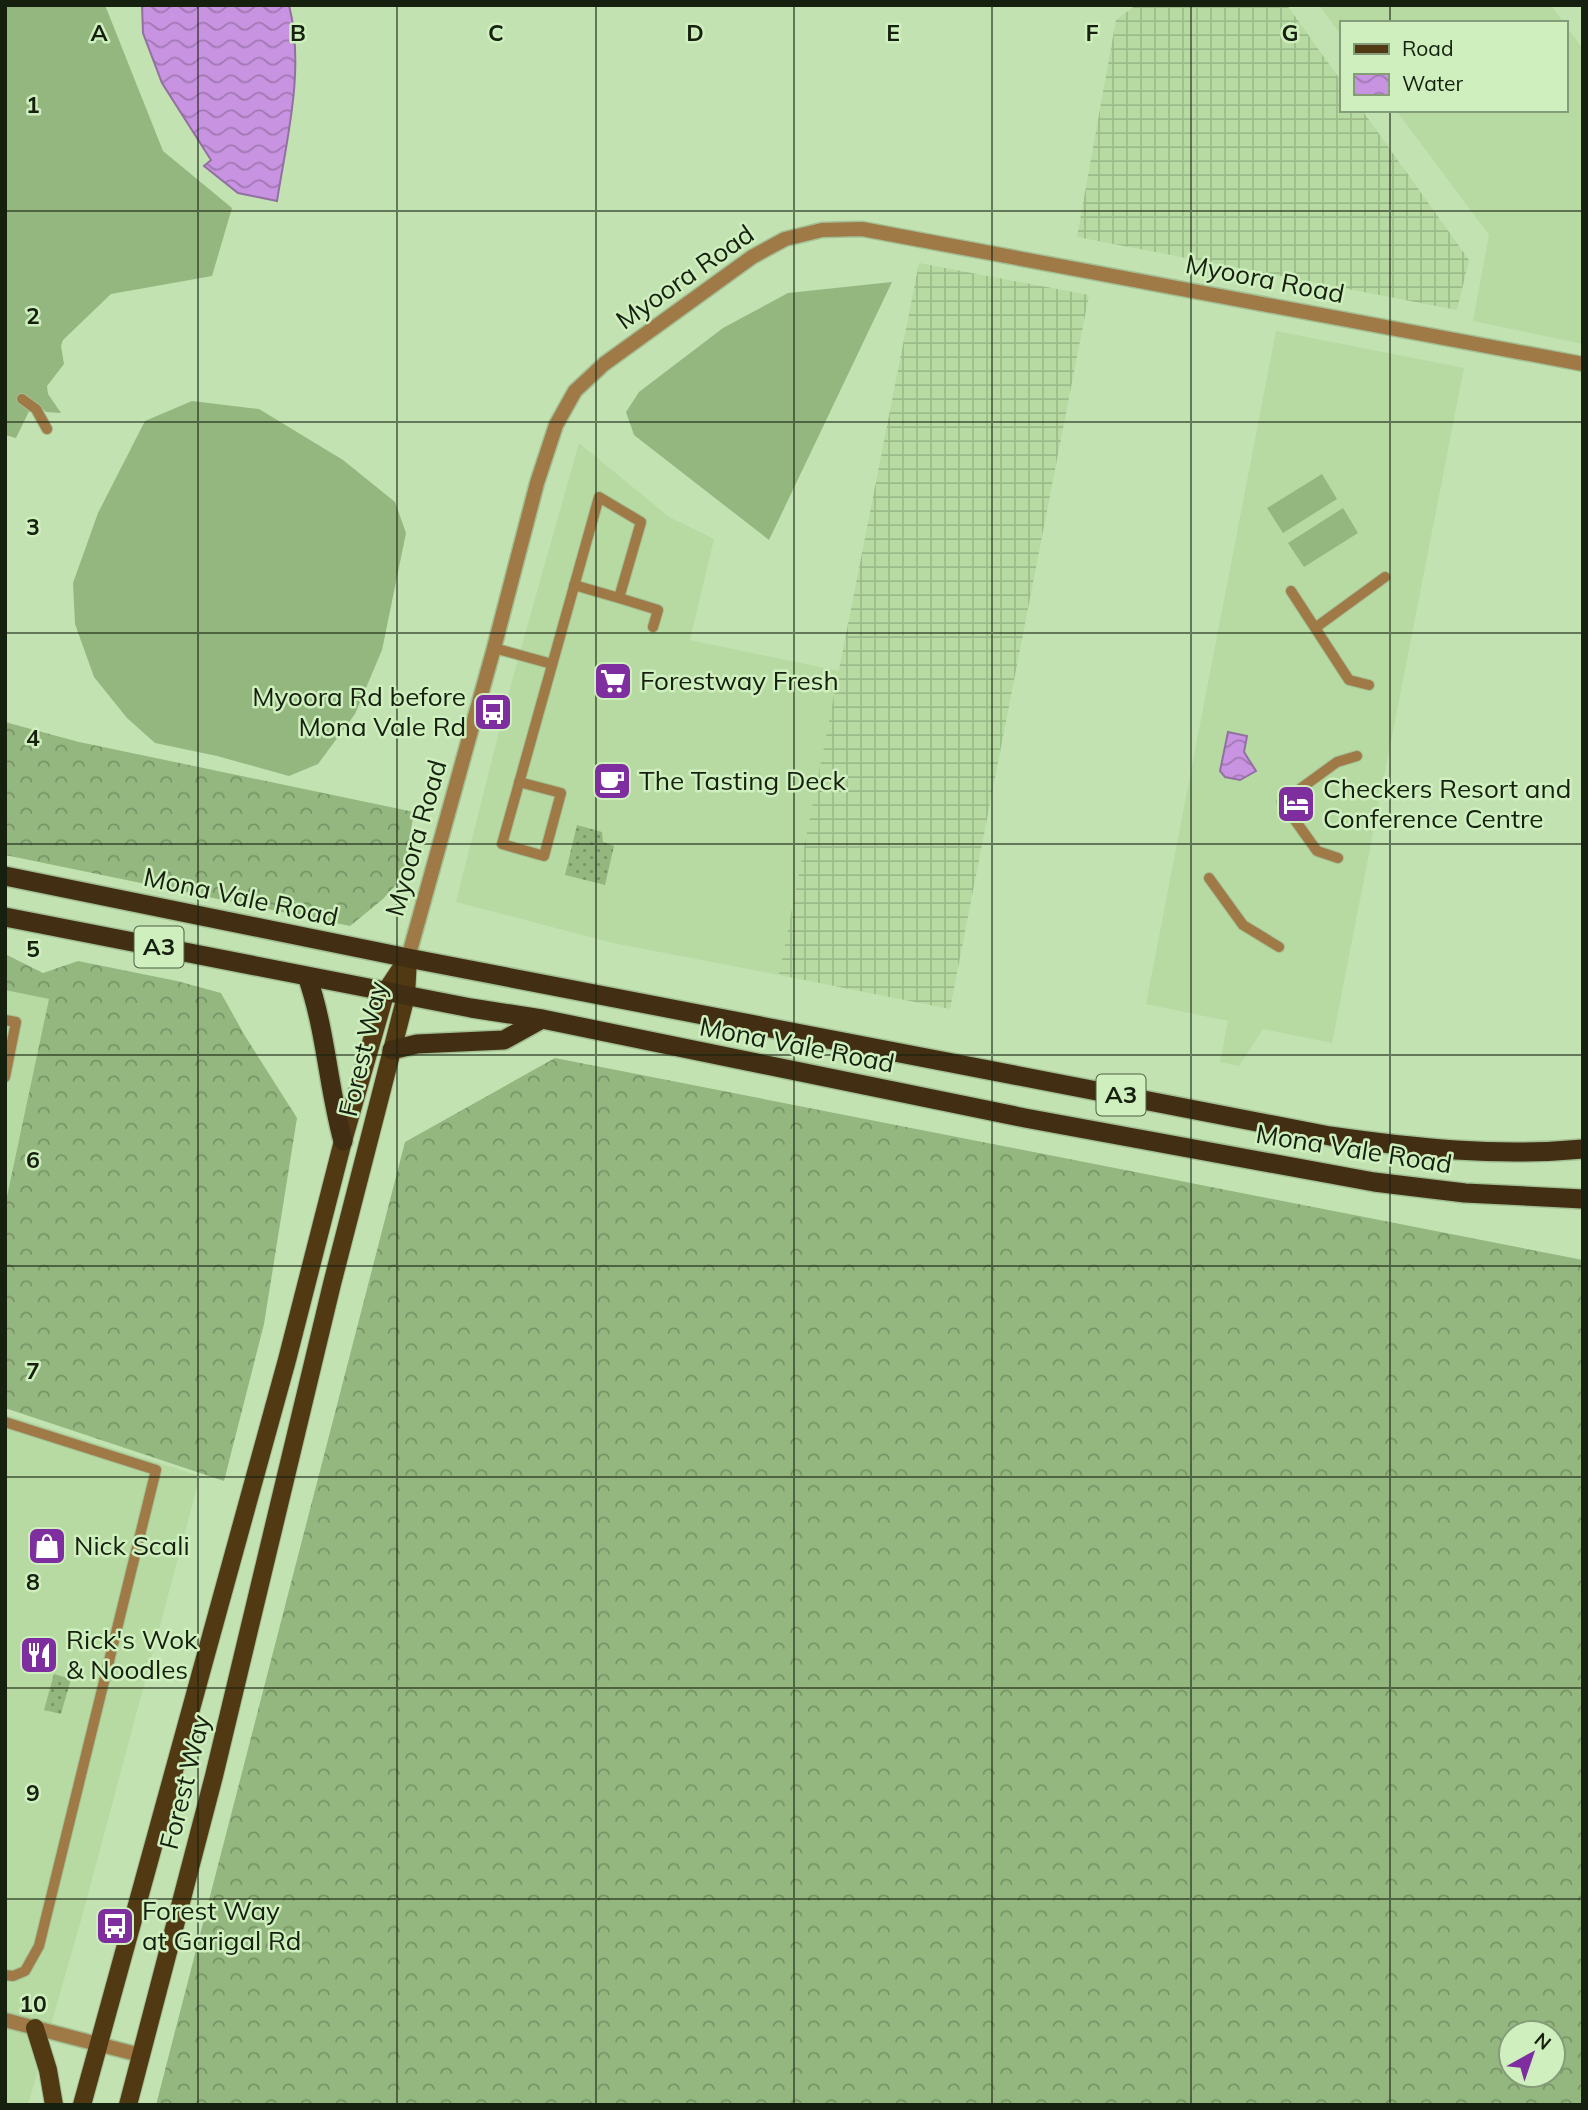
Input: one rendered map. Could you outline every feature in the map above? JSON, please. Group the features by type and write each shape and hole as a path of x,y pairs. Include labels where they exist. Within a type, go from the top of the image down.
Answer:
{"highway":[{"name":"Mona Vale Road","path":"5,876 408,958 1330,1136 1444,1150 1514,1152 1583,1149"},
{"name":"Mona Vale Road","path":"5,917 405,996 542,1019 1025,1118 1374,1182 1465,1193 1583,1199"},
{"path":"307,976 317,1003 343,1141"},
{"path":"391,1050 417,1044 504,1040 542,1019"}],"main road":[{"name":"Forest Way","path":"82,2105 287,1360 343,1141 386,991 408,958"},
{"name":"Forest Way","path":"128,2105 214,1776 331,1284 405,996 408,958"},
{"path":"35,2028 48,2070 54,2105"}],"street":[{"name":"Myoora Road","path":"408,958 537,483 556,425 575,391 604,364 752,257 785,239 821,230 862,229 1583,364"},
{"path":"5,2020 140,2055"}],"lane":[{"path":"22,399 36,409 47,429"},
{"path":"519,782 561,793 544,856 502,844 519,782 574,585 599,497 641,522 619,598"},
{"path":"1315,628 1385,577"},
{"path":"574,585 658,610 653,627"},
{"path":"1291,591 1349,680 1369,685"},
{"path":"494,648 552,664"},
{"path":"1338,858 1317,851 1282,802 1337,762 1357,755"},
{"path":"1209,878 1243,925 1279,947"},
{"path":"5,1020 16,1022 5,1077"},
{"path":"5,1422 156,1470 39,1946 25,1971 13,1976 5,1975"}],"shaded area":[{"path":"1136,5 1287,5 1340,80 1340,112 1363,112 1469,260 1457,310 1077,237 1116,20"},
{"path":"1319,5 1551,5 1563,21 1340,21 1340,34"},
{"path":"1567,28 1583,49 1583,344 1473,321 1489,235 1397,112 1567,112"},
{"path":"919,263 1089,295 950,1009 779,975"},
{"name":"Checkers Resort and Conference Centre","path":"1276,331 1464,368 1332,1043 1263,1029 1239,1066 1220,1062 1228,1021 1146,1004"},
{"path":"579,443 669,517 714,539 690,640 839,671 779,975 613,943 456,902 513,677"},
{"path":"5,985 55,995 5,1232"},
{"path":"5,1414 200,1476 83,1913 28,2105 5,2105"}],"green space":[{"path":"5,5 105,5 163,151 232,208 212,276 111,294 63,340 61,346 64,364 47,386 48,394 61,413 46,412 34,401 16,438 5,435"},
{"path":"892,282 769,540 634,435 626,412 639,392 723,328 788,293"},
{"path":"192,401 259,409 343,460 395,502 406,533 382,650 355,714 318,764 289,776 217,756 155,743 127,718 94,677 75,624 73,583 98,513 145,421"},
{"path":"1322,474 1337,499 1283,533 1267,508"},
{"path":"1343,508 1358,533 1304,567 1288,543"},
{"path":"5,722 79,742 414,812 403,877 383,899 350,926 5,855"},
{"path":"577,825 602,832 603,842 614,846 605,885 565,875"},
{"path":"5,954 43,973 78,961 177,981 221,993 297,1118 264,1324 224,1481 5,1408 5,1206 49,999 5,990"},
{"path":"555,1058 1583,1260 1583,2105 156,2105 405,1142"},
{"path":"54,1674 71,1679 61,1714 44,1710"}],"water":[{"path":"142,5 289,5 295,78 277,201 238,193 204,166 211,160 162,83 143,33"},
{"path":"1228,732 1247,736 1244,752 1256,771 1240,780 1225,777 1220,771"}],"place":[{"name":"Forestway Fresh","path":"613,681"},
{"name":"Myoora Rd before Mona Vale Rd","path":"493,712"},
{"name":"The Tasting Deck","path":"612,781"},
{"name":"Checkers Resort and Conference Centre","path":"1296,804"},
{"name":"Nick Scali","path":"47,1546"},
{"name":"Rick's Wok & Noodles","path":"39,1655"},
{"name":"Forest Way at Garigal Rd","path":"115,1926"}]}
